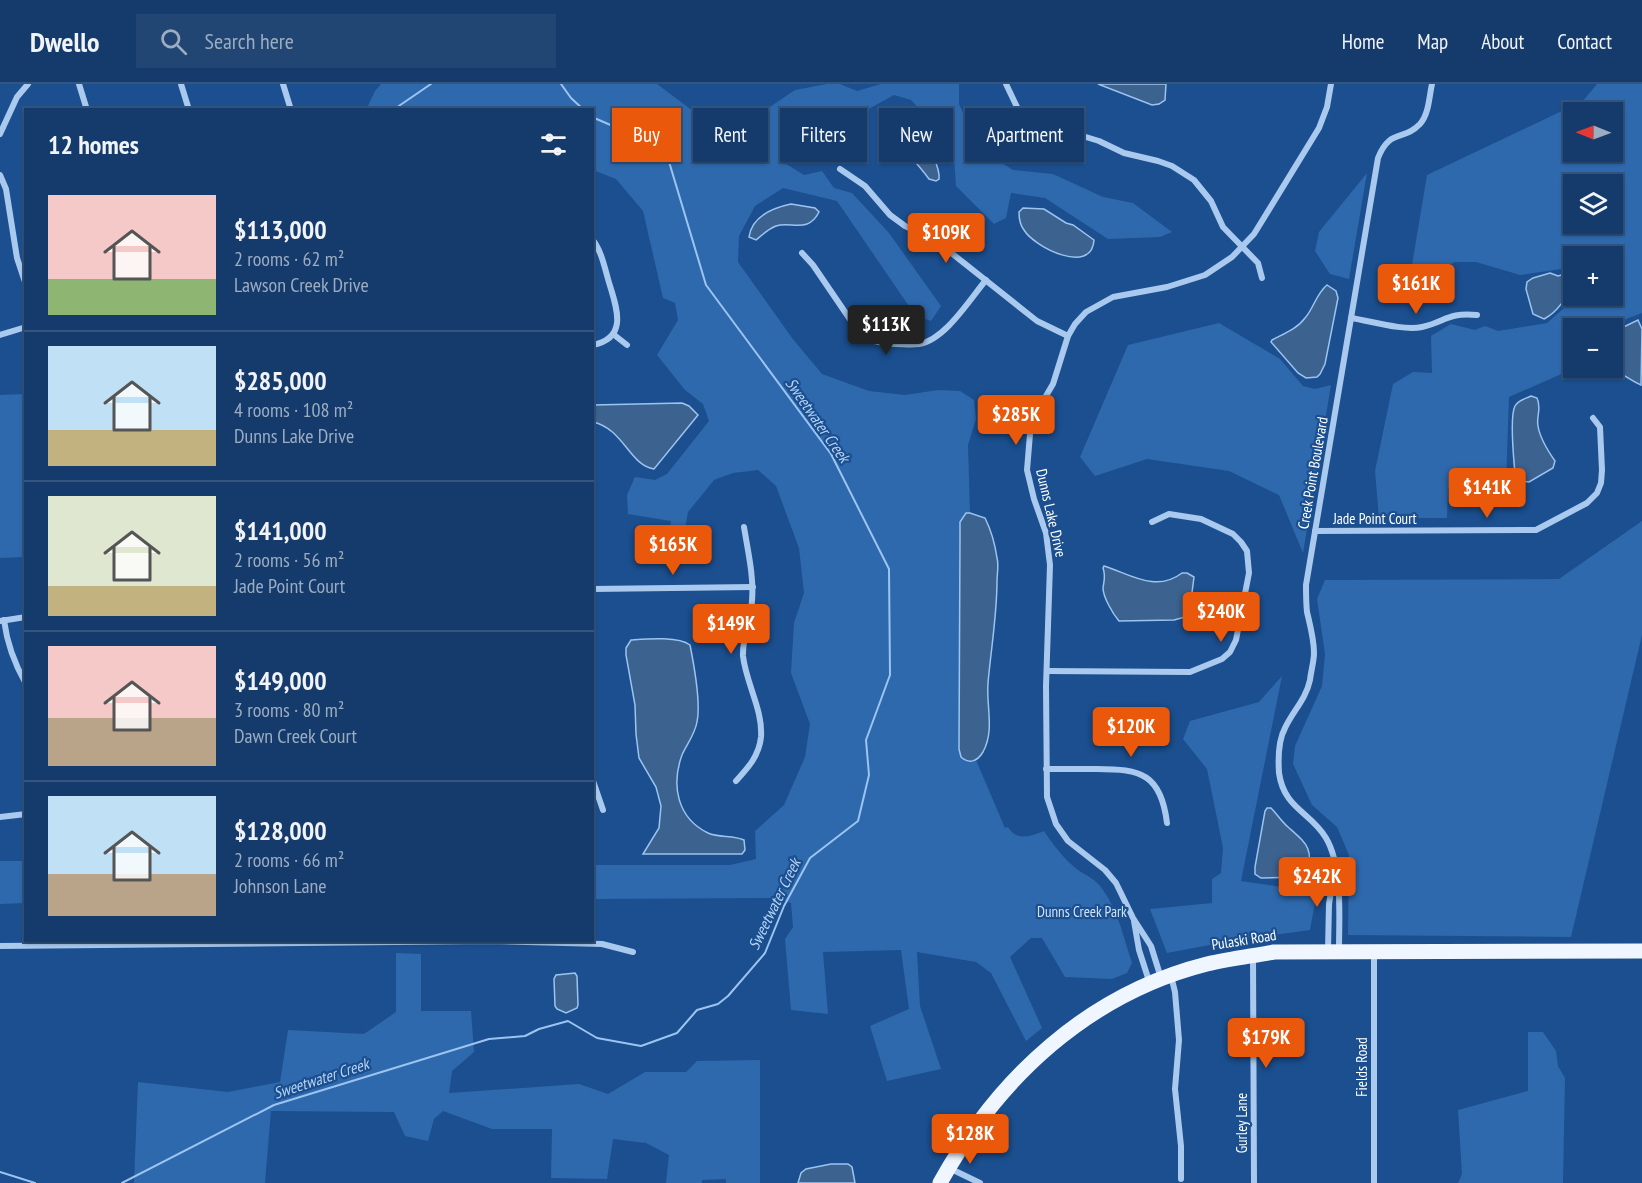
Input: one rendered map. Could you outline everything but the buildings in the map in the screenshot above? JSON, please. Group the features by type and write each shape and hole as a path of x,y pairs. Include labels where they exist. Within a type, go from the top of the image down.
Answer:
{"main road":[{"name":"Pulaski Road","path":"940,1183 982,1115 1008,1085 1040,1054 1098,1011 1161,980 1207,964 1274,952 1642,951"}],"street":[{"path":"0,134 17,97 28,84"},
{"path":"79,84 86,108"},
{"path":"181,84 188,108"},
{"path":"283,84 290,108"},
{"path":"1006,84 1017,107 1026,116 1040,123 1099,141 1124,153 1172,166 1194,180 1210,201 1223,227 1257,263 1262,278"},
{"name":"Dunns Lake Drive","path":"1133,918 1116,883 1105,870 1068,841 1056,824 1047,797 1049,548 1042,518 1031,488 1027,451 1035,419 1053,384 1068,336 1075,324 1086,312 1113,297 1167,287 1204,275 1221,266 1242,247 1263,222 1319,128 1327,107 1331,84"},
{"name":"Creek Point Boulevard","path":"1334,951 1340,903 1335,867 1326,839 1318,828 1293,806 1286,792 1280,777 1278,762 1280,744 1285,728 1300,706 1309,683 1314,652 1307,610 1306,585 1378,158 1389,139 1413,130 1421,123 1427,111 1432,84"},
{"path":"840,169 865,186 898,221 935,240 1037,321 1068,336"},
{"path":"0,176 6,189 17,258 24,279"},
{"path":"594,243 601,255 618,312 618,323 613,334 607,341 594,344"},
{"path":"802,253 813,265 860,334 878,343 919,344 931,340 941,334 986,280"},
{"path":"1351,318 1421,327 1455,314 1477,315"},
{"path":"0,335 24,328"},
{"path":"613,334 627,345"},
{"name":"Jade Point Court","path":"1315,531 1536,530 1587,503 1597,493 1602,470 1600,427 1593,418"},
{"path":"1047,671 1190,672 1222,659 1230,652 1236,640 1249,573 1247,552 1241,542 1233,534 1201,519 1169,514 1152,522"},
{"path":"736,781 751,764 758,752 761,740 761,726 743,655 753,586 744,527"},
{"path":"594,588 753,586"},
{"path":"24,617 2,621 7,643 24,681"},
{"path":"1046,769 1120,769 1144,775 1154,785 1165,805 1167,823"},
{"path":"594,784 603,810"},
{"path":"0,817 24,814"},
{"name":"Creek Point Boulevard","path":"1334,951 1329,904 1335,867"},
{"path":"1133,918 1151,946 1161,980"},
{"path":"1133,918 1139,950 1161,980 1175,992 1179,1040 1175,1089 1181,1146 1181,1179"},
{"path":"0,946 393,942"},
{"path":"528,942 602,944 633,952"},
{"name":"Fields Road","path":"1374,951 1374,1183"},
{"name":"Gurley Lane","path":"1253,955 1254,1183"},
{"path":"949,1167 980,1183"}],"green space":[{"name":"Dunns Creek Park","path":"381,84 657,84 693,111 693,162 768,162 768,108 795,90 827,84 840,84 857,91 881,84 959,84 959,104 965,117 965,162 1001,162 1013,170 1053,174 1103,197 1133,203 1172,232 1160,237 1108,239 1045,198 1011,193 1006,218 994,224 956,186 953,108 918,108 911,100 894,95 867,110 867,108 780,108 780,162 804,175 822,171 834,188 852,193 889,233 941,306 931,321 915,315 837,201 783,188 755,206 739,236 738,262 792,338 822,374 869,391 905,395 938,390 960,391 974,400 976,419 968,445 970,513 966,513 960,522 959,749 971,761 976,760 1005,828 1008,827 1020,836 1029,836 1044,831 1068,862 1101,887 1117,916 1132,963 1127,973 1112,979 1065,977 1042,938 1031,938 1010,957 1042,1028 1026,1041 991,973 976,962 917,952 920,1006 941,1069 887,1081 870,1026 909,1009 901,950 823,952 828,1014 791,1010 785,939 793,927 791,903 776,898 594,899 594,865 730,865 756,859 755,831 784,805 805,757 810,724 791,673 794,623 804,593 799,548 776,486 758,470 733,473 714,480 688,512 684,535 669,537 671,521 628,514 627,495 635,477 655,480 667,474 709,421 703,404 685,390 657,355 678,320 675,303 663,298 643,211 616,179 594,170 594,108 367,108"},
{"path":"1597,84 1642,84 1642,313 1623,320 1623,318 1563,318 1563,373 1509,397 1506,483 1448,488 1447,518 1379,518 1375,471 1393,384 1413,372 1432,373 1431,336 1451,324 1475,330 1485,326 1498,331 1547,323 1565,306 1623,306 1623,246 1563,246 1563,269 1520,275 1476,262 1455,262 1418,278 1410,277 1427,175 1563,110 1563,162 1623,162 1623,102 1581,102"},
{"path":"1367,173 1349,279 1330,274 1315,251 1319,232"},
{"path":"1219,323 1280,359 1303,386 1315,389 1331,385 1303,553 1279,495 1229,471 1147,459 1095,476 1080,457 1128,345"},
{"path":"24,394 24,557 0,558 0,395"},
{"path":"1642,521 1642,635 1571,937 1348,935 1349,855 1337,827 1312,805 1293,764 1295,746 1322,686 1325,654 1317,599 1325,580 1559,579"},
{"path":"1282,676 1241,881 1317,892 1310,930 1236,940 1167,953 1150,909 1212,903 1212,879 1221,873 1223,848 1207,769 1183,739 1190,721 1259,702"},
{"path":"0,861 24,861 24,903 0,904"},
{"path":"396,953 421,954 421,1011 471,1011 474,1052 452,1071 449,1093 579,1084 608,1094 645,1072 686,1072 697,1061 760,1060 760,1183 726,1183 726,1179 702,1180 702,1183 666,1183 669,1155 646,1143 613,1139 607,1179 551,1178 552,1129 492,1129 443,1111 434,1119 428,1141 405,1136 394,1112 271,1111 265,1183 134,1183 138,1082 228,1092 280,1082 288,1030 364,1034 396,1012"},
{"path":"1528,1032 1543,1032 1556,1051 1558,1066 1565,1078 1563,1183 1458,1183 1462,1174 1458,1110 1528,1091"}],"shaded area":[{"path":"1098,84 1166,84 1165,100 1152,105"},
{"path":"915,162 935,162 939,179 936,181 929,179"},
{"path":"791,204 815,208 819,212 815,219 805,225 776,226 756,240 749,237 754,224 764,214"},
{"path":"1023,208 1044,209 1073,225 1094,240 1091,251 1084,256 1074,257 1062,255 1039,244 1022,226 1019,212"},
{"path":"1550,273 1558,276 1563,275 1563,301 1554,312 1544,319 1533,314 1526,289 1527,282"},
{"path":"1327,285 1336,291 1338,298 1325,364 1317,377 1306,378 1298,373 1271,342 1302,322"},
{"path":"1638,320 1642,329 1641,385 1623,374 1623,327"},
{"path":"1531,396 1537,398 1539,431 1555,461 1553,468 1529,482 1520,481 1515,474 1512,429 1516,404"},
{"path":"682,403 698,415 654,469 638,461 612,432 594,422 594,405"},
{"path":"966,513 985,518 998,564 988,683 989,735 981,755 976,760 970,761 961,757 959,749 960,522"},
{"path":"1104,566 1153,582 1172,579 1182,573 1194,577 1189,616 1174,620 1119,621 1103,592"},
{"path":"670,639 690,645 698,714 695,731 682,755 679,766 677,789 679,800 689,819 698,827 712,835 744,840 745,850 742,854 643,854 659,828 661,806 656,787 639,758 635,705 626,655 626,648 631,640"},
{"path":"1267,808 1271,808 1307,847 1310,859 1307,877 1261,878 1255,874"},
{"path":"575,973 578,1005 577,1008 566,1013 555,1006 554,979 556,975"},
{"path":"831,1164 848,1164 852,1167 855,1183 798,1183 801,1173 806,1169"}],"waterway":[{"path":"396,108 431,84"},
{"name":"Sweetwater Creek","path":"561,84 582,108"},
{"name":"Sweetwater Creek","path":"122,1183 274,1105 489,1039 525,1036 539,1029 568,1021 597,1038 641,1046 677,1033 697,1010 718,1004 728,996 765,953 784,906 810,858 858,821 869,775 866,740 890,675 889,569 831,454 706,285 661,135 636,136 594,118"},
{"name":"Sweetwater Creek","path":"0,1172 35,1183"}]}
